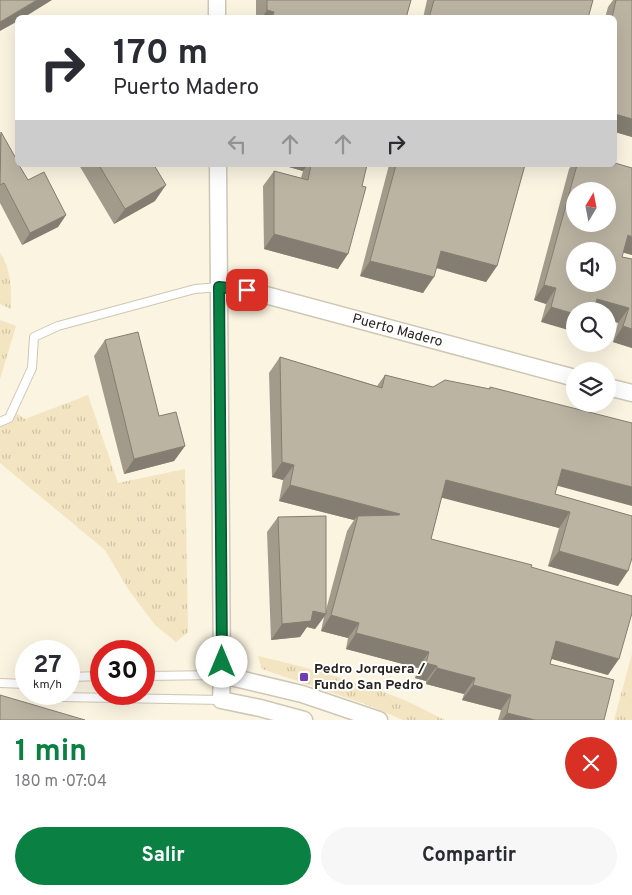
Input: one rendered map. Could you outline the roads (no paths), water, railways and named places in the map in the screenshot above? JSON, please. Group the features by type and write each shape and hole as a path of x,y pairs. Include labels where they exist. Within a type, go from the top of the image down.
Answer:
{"street":[{"path":"216,0 217,15"},
{"path":"218,167 221,700 304,720"},
{"name":"Puerto Madero","path":"219,287 247,290 566,376"},
{"path":"616,389 632,393"},
{"path":"222,675 302,694 379,720"}],"lane":[{"path":"0,422 10,418 32,368 34,337 58,326 195,289 219,287"},
{"path":"155,676 222,675"},
{"path":"0,683 15,684"},
{"path":"80,697 221,700"}],"place":[{"name":"Pedro Jorquera / Fundo San Pedro","path":"304,677"}]}
